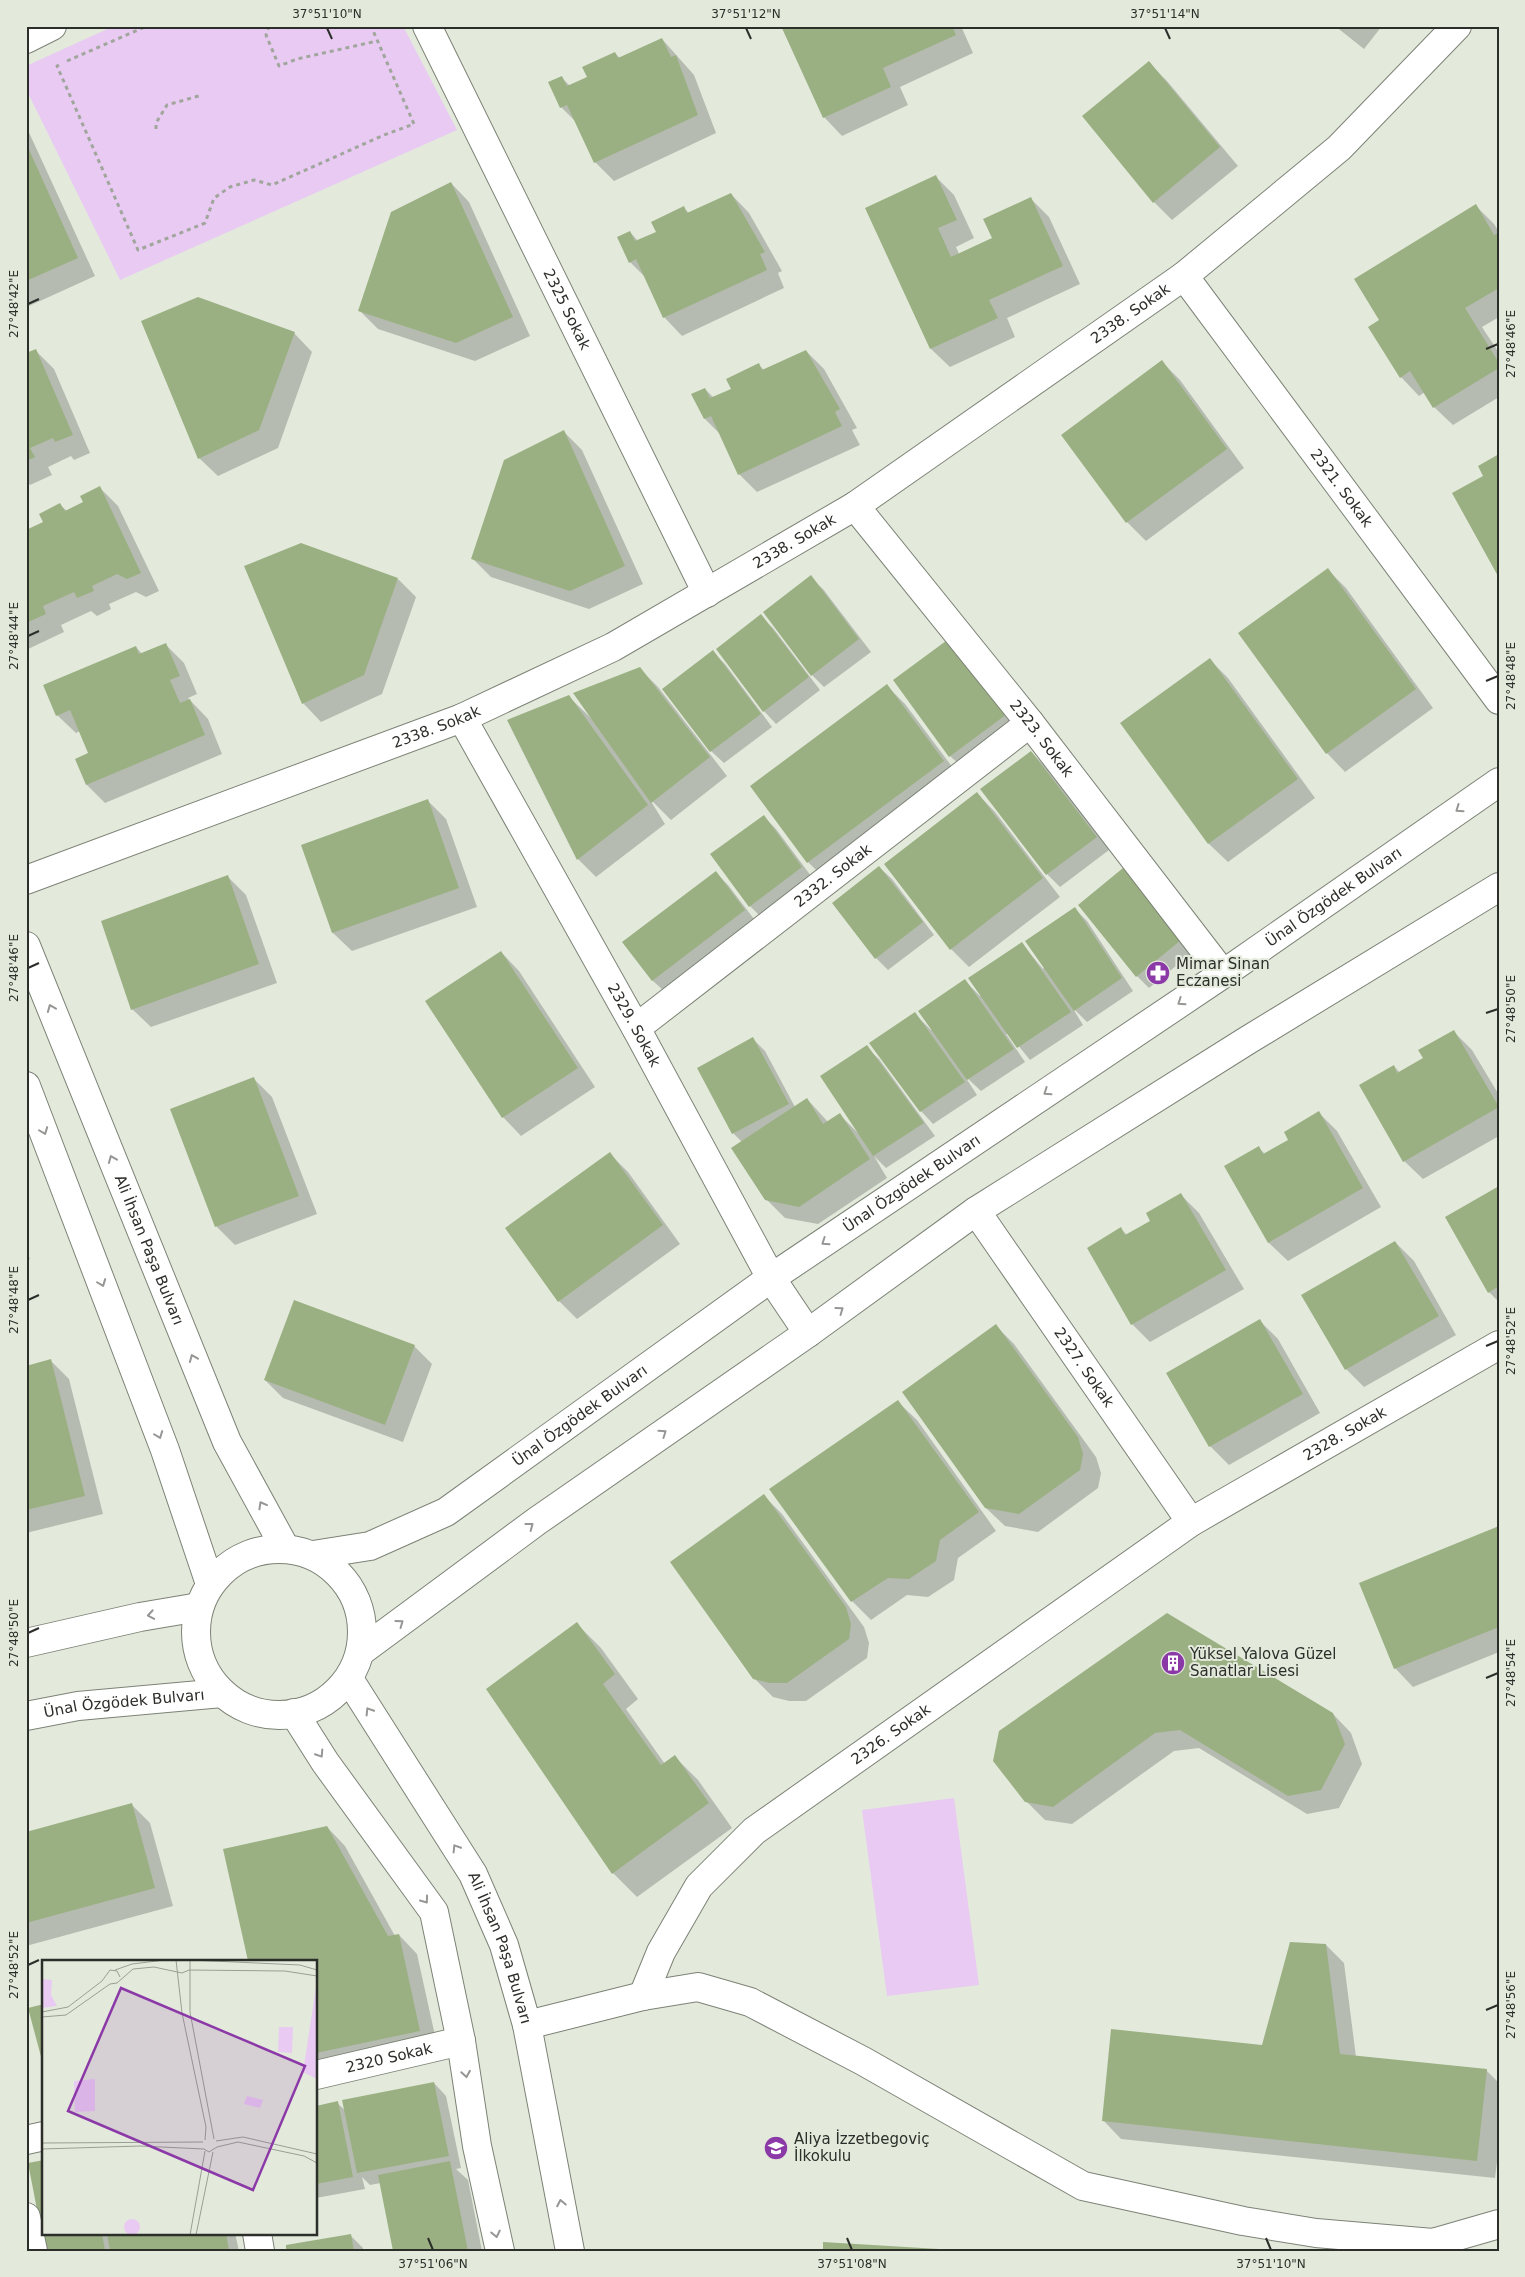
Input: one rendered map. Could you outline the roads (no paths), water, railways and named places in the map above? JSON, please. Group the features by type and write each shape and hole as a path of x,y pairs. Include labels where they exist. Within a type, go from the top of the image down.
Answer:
{"street":[{"path":"26,39 52,26"},
{"name":"2325 Sokak","path":"428,26 706,593"},
{"name":"2338. Sokak","path":"26,880 462,718 613,647 855,506 1184,276 1339,148 1457,26"},
{"name":"2321. Sokak","path":"1184,276 1499,700"},
{"name":"2323. Sokak","path":"855,506 1030,723 1223,974"},
{"name":"2329. Sokak","path":"462,718 636,1028 771,1278 808,1333"},
{"name":"2332. Sokak","path":"636,1028 1030,723"},
{"name":"Ünal Özgödek Bulvarı","path":"313,1555 370,1546 446,1512 771,1278 1223,974 1499,782"},
{"path":"360,1652 537,1521 808,1333 976,1211 1257,1035 1499,887"},
{"name":"Ali İhsan Paşa Bulvarı","path":"26,946 227,1442 285,1548"},
{"path":"26,1086 165,1450 204,1596"},
{"name":"2327. Sokak","path":"976,1211 1192,1522"},
{"name":"2328. Sokak","path":"1192,1522 1499,1345"},
{"name":"2326. Sokak","path":"643,1996 661,1952 699,1886 754,1831 1192,1522"},
{"path":"285,1548 313,1555 337,1572 354,1595 362,1623 360,1652 349,1678 331,1698 308,1711 282,1716 255,1712 232,1701 222,1693 213,1683 200,1660 195,1634 204,1596 230,1563 256,1550 285,1548"},
{"path":"26,1643 140,1617 204,1596"},
{"name":"Ali İhsan Paşa Bulvarı","path":"349,1678 473,1874 504,1945 527,2025 570,2251"},
{"name":"Ünal Özgödek Bulvarı","path":"26,1716 78,1706 222,1693"},
{"path":"294,1713 325,1762 434,1912 461,2041 477,2146 500,2251"},
{"path":"527,2025 643,1996 698,1987 750,2002 864,2061 1083,2186 1243,2221 1316,2233 1433,2247 1499,2224"},
{"name":"2320 Sokak","path":"318,2075 461,2041"},
{"path":"26,2140 42,2136"},
{"path":"26,2217 33,2251"},
{"path":"257,2234 260,2251"}],"place":[{"name":"Mimar Sinan Eczanesi","path":"1158,973"},
{"name":"Yüksel Yalova Güzel Sanatlar Lisesi","path":"1173,1663"},
{"name":"Aliya İzzetbegoviç İlkokulu","path":"776,2148"}]}
